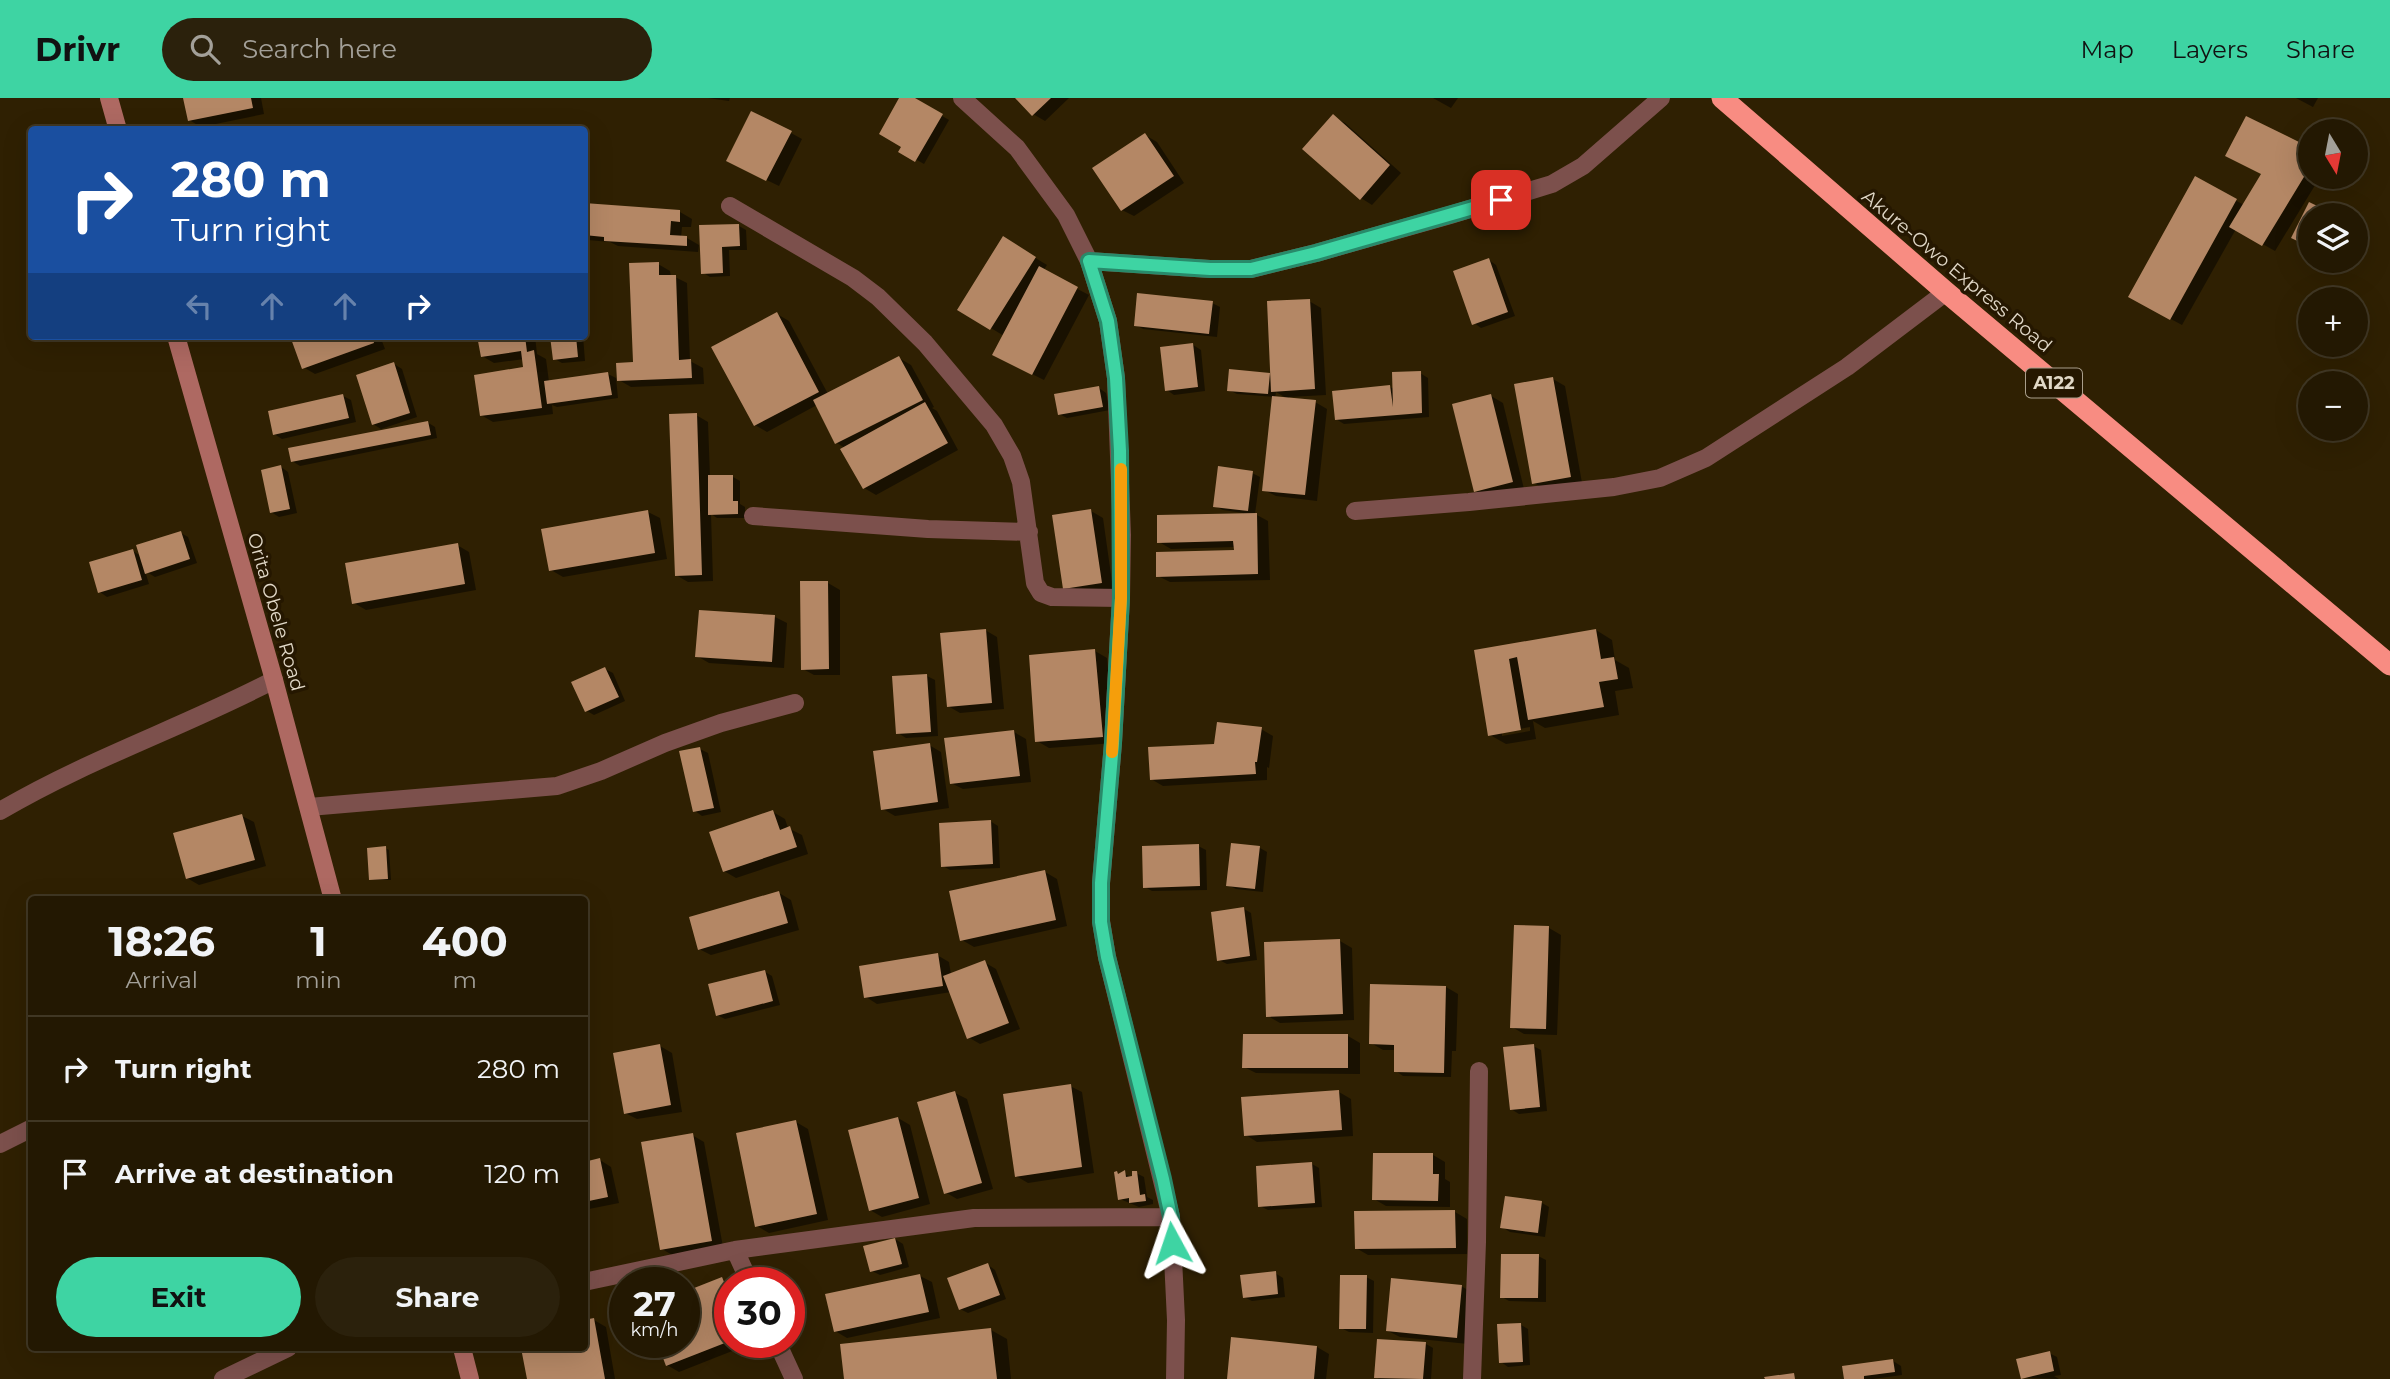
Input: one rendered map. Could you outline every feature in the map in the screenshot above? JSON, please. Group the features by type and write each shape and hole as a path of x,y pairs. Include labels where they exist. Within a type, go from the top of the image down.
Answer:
{"highway":[{"name":"Akure-Owo Express Road","path":"1722,98 1946,292 2390,665"}],"main road":[{"path":"109,98 117,126"},
{"name":"Orita Obele Road","path":"177,340 274,680 332,896"},
{"path":"463,1351 470,1379"}],"street":[{"path":"962,98 1017,148 1066,215 1089,261 1108,321 1116,378 1120,451 1121,598 1113,743 1101,883 1101,922 1107,957 1171,1217 1176,1320 1175,1379"},
{"path":"1089,261 1251,269 1437,219 1552,184 1583,166 1661,98"},
{"path":"730,206 853,278 878,297 925,344 995,425 1012,456 1021,482 1035,583 1041,593 1052,597 1121,598"},
{"path":"1355,511 1614,487 1660,478 1706,458 1797,400 1847,367 1946,292"},
{"path":"753,516 928,529 1029,532"},
{"path":"0,811 39,788 198,718 274,680"},
{"path":"309,807 556,786 710,727 795,703"},
{"path":"1472,1379 1479,1071"},
{"path":"0,1144 28,1130"},
{"path":"588,1281 735,1250 974,1218 1171,1217"},
{"path":"735,1250 743,1267"},
{"path":"223,1379 282,1351"},
{"path":"784,1358 794,1379"}],"building":[{"path":"183,98 251,98 253,108 188,121"},
{"path":"899,98 915,98 943,114 915,162 898,152 901,147 879,134"},
{"path":"1015,98 1051,98 1032,116"},
{"path":"751,111 792,131 766,181 726,161"},
{"path":"1333,114 1390,165 1360,200 1302,149"},
{"path":"2246,116 2298,142 2298,187 2262,246 2229,227 2261,174 2225,156"},
{"path":"1145,133 1174,176 1121,211 1092,168"},
{"path":"2195,176 2237,199 2170,320 2128,297"},
{"path":"588,203 680,210 680,222 671,221 670,235 687,236 687,246 604,241 604,237 588,235"},
{"path":"739,224 740,246 722,247 723,273 701,274 699,225"},
{"path":"2298,224 2298,241 2291,238"},
{"path":"1003,236 1036,257 990,330 957,310"},
{"path":"1489,258 1508,312 1472,325 1453,271"},
{"path":"659,262 659,275 676,275 679,360 691,359 692,378 617,381 616,363 633,362 629,263"},
{"path":"1039,266 1078,287 1032,375 992,355"},
{"path":"1137,293 1213,301 1209,334 1134,326"},
{"path":"1310,299 1315,389 1271,392 1267,301"},
{"path":"777,312 819,392 754,426 711,347"},
{"path":"291,340 373,340 374,343 302,369"},
{"path":"478,340 526,340 527,352 534,350 542,408 480,416 474,375 523,367 521,351 481,357"},
{"path":"550,340 576,340 578,357 553,360"},
{"path":"1193,343 1198,387 1165,391 1160,347"},
{"path":"899,356 923,400 835,444 813,400"},
{"path":"394,362 410,413 372,425 356,375"},
{"path":"1229,369 1270,373 1268,394 1227,391"},
{"path":"1421,371 1422,413 1335,420 1332,391 1390,385 1393,407 1392,372"},
{"path":"608,372 612,395 547,404 544,381"},
{"path":"1553,377 1571,477 1532,484 1514,384"},
{"path":"1099,386 1103,407 1058,415 1054,394"},
{"path":"343,394 349,418 273,435 268,411"},
{"path":"1491,394 1513,482 1474,492 1452,404"},
{"path":"1272,396 1316,400 1305,495 1262,491"},
{"path":"925,402 948,443 863,489 840,449"},
{"path":"697,413 702,575 675,576 669,414"},
{"path":"428,421 431,435 291,462 288,448"},
{"path":"281,465 290,509 270,513 261,470"},
{"path":"1218,466 1253,471 1248,511 1213,507"},
{"path":"708,475 733,475 733,501 738,501 738,514 708,515"},
{"path":"1091,509 1102,583 1063,589 1052,515"},
{"path":"648,510 655,553 549,571 541,529"},
{"path":"1257,513 1258,574 1156,577 1156,552 1234,550 1233,541 1157,543 1157,515"},
{"path":"181,531 190,559 145,574 136,545"},
{"path":"458,543 465,584 352,604 345,563"},
{"path":"133,549 142,580 98,593 89,562"},
{"path":"800,581 828,581 829,669 801,670"},
{"path":"699,610 775,615 772,662 695,657"},
{"path":"986,629 992,703 947,707 940,633"},
{"path":"1596,629 1601,659 1614,657 1618,679 1599,682 1604,707 1528,720 1517,657 1509,659 1521,730 1488,736 1474,650"},
{"path":"1095,649 1103,737 1035,742 1029,655"},
{"path":"605,667 619,697 585,712 571,682"},
{"path":"927,674 931,732 896,734 892,676"},
{"path":"1217,722 1262,727 1255,762 1256,774 1150,780 1148,747 1214,744"},
{"path":"1014,730 1020,776 950,784 944,738"},
{"path":"930,743 938,802 881,810 873,751"},
{"path":"700,747 714,808 693,812 679,751"},
{"path":"773,810 780,830 790,826 797,847 723,872 709,832"},
{"path":"242,814 255,860 186,879 173,833"},
{"path":"991,820 993,864 941,867 939,823"},
{"path":"1231,843 1260,846 1255,889 1226,886"},
{"path":"1199,844 1200,886 1143,888 1142,846"},
{"path":"386,846 388,879 369,880 367,848"},
{"path":"1045,870 1056,920 960,941 949,891"},
{"path":"779,891 788,923 698,950 689,917"},
{"path":"1244,907 1250,956 1217,961 1211,912"},
{"path":"1514,925 1549,926 1546,1029 1510,1028"},
{"path":"1340,939 1343,1014 1266,1017 1264,942"},
{"path":"938,953 943,986 864,998 859,966"},
{"path":"985,960 1009,1023 967,1039 943,976"},
{"path":"765,970 773,1001 716,1016 708,984"},
{"path":"1370,984 1446,986 1444,1073 1394,1072 1394,1045 1369,1044"},
{"path":"1243,1034 1348,1034 1348,1068 1242,1068"},
{"path":"660,1044 671,1105 624,1114 613,1053"},
{"path":"1534,1044 1540,1107 1510,1110 1503,1047"},
{"path":"1071,1084 1082,1167 1015,1177 1003,1094"},
{"path":"1339,1090 1342,1130 1244,1136 1241,1097"},
{"path":"955,1091 982,1183 944,1194 917,1102"},
{"path":"898,1117 919,1198 869,1211 848,1130"},
{"path":"796,1120 817,1214 755,1227 736,1133"},
{"path":"693,1133 712,1241 660,1250 641,1142"},
{"path":"1373,1153 1433,1153 1433,1174 1439,1174 1438,1201 1372,1200"},
{"path":"600,1158 608,1197 588,1201 588,1161"},
{"path":"1312,1162 1315,1203 1258,1207 1256,1166"},
{"path":"1125,1170 1126,1177 1132,1176 1132,1171 1137,1171 1140,1195 1145,1194 1146,1201 1129,1203 1129,1198 1118,1200 1114,1172 1117,1171 1118,1174"},
{"path":"1505,1196 1542,1201 1538,1233 1500,1228"},
{"path":"1455,1210 1456,1248 1355,1249 1354,1211"},
{"path":"895,1238 902,1264 870,1272 863,1246"},
{"path":"1501,1254 1539,1254 1538,1298 1500,1298"},
{"path":"988,1263 1000,1295 959,1310 947,1278"},
{"path":"1276,1271 1278,1294 1243,1298 1240,1275"},
{"path":"920,1274 929,1312 834,1332 825,1294"},
{"path":"1340,1275 1367,1275 1366,1329 1339,1329"},
{"path":"1391,1278 1462,1285 1457,1338 1386,1331"},
{"path":"714,1280 714,1347 700,1353 700,1286"},
{"path":"594,1318 605,1379 527,1379 522,1351 588,1351 588,1319"},
{"path":"1521,1323 1523,1362 1499,1363 1497,1324"},
{"path":"991,1328 997,1379 844,1379 840,1344"},
{"path":"1231,1337 1317,1346 1314,1379 1227,1379"},
{"path":"1377,1339 1426,1342 1423,1379 1374,1378"},
{"path":"2050,1351 2054,1371 2021,1379 2016,1359"},
{"path":"663,1358 686,1358 666,1366"},
{"path":"1893,1359 1895,1372 1864,1376 1864,1379 1844,1379 1842,1366"},
{"path":"1794,1373 1795,1379 1764,1377"}],"slow traffic":[{"path":"1112,752 1121,598 1121,469"}],"route":[{"path":"1172,1243 1171,1217 1163,1179 1107,957 1101,922 1101,883 1120,622 1122,535 1116,378 1108,321 1089,261 1251,269 1501,200"}]}
